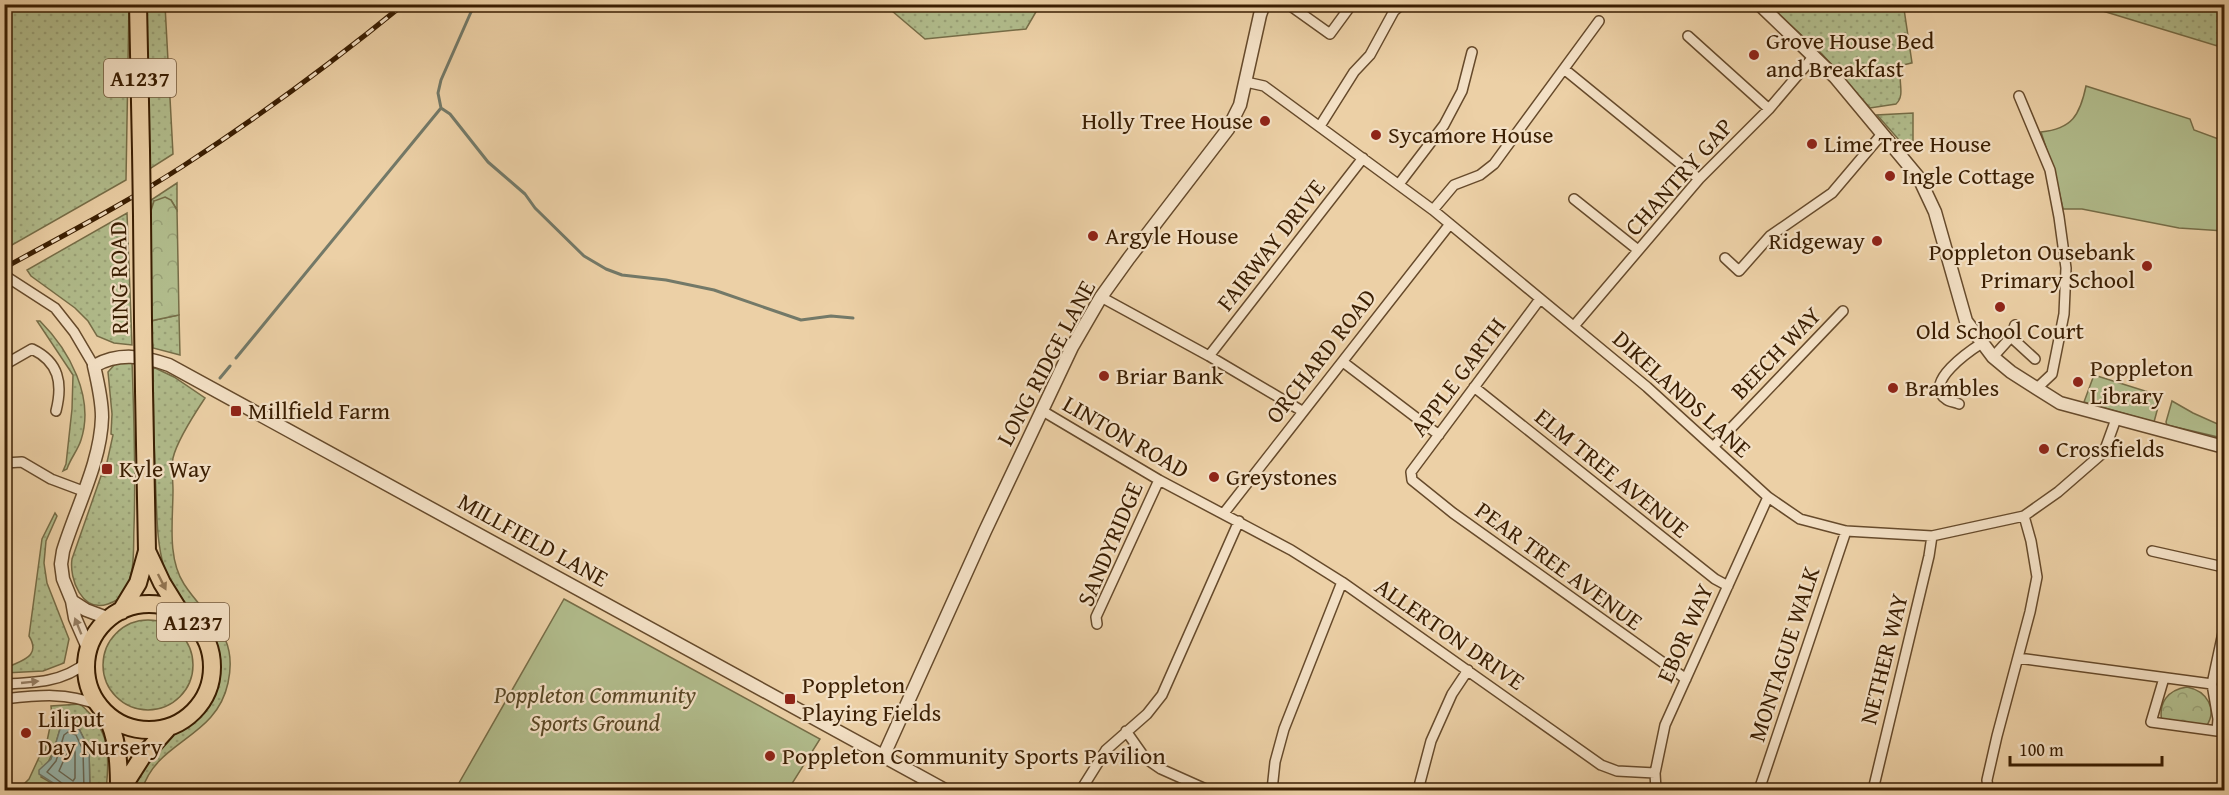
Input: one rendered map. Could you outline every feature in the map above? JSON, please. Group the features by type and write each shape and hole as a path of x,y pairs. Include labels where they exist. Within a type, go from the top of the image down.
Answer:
{"highway":[{"name":"RING ROAD","path":"115,615 131,598 147,551 138,4"},
{"name":"RING ROAD","path":"147,551 162,583 180,612"},
{"name":"A1237","path":"102,708 113,719 135,728 158,730 169,727 192,714 207,692 211,680 211,653 206,641 190,620 169,607 144,605 115,615 97,633 88,656 87,677 91,692 112,726 117,748 120,790"},
{"name":"A1237","path":"120,790 142,757 169,727"}],"street":[{"name":"LONG RIDGE LANE","path":"883,757 1072,347 1101,297 1228,129 1240,105 1264,4"},
{"path":"1288,4 1330,34 1352,4"},
{"path":"1320,126 1354,72 1370,55 1394,12 1402,4"},
{"path":"1759,4 1835,77 1904,158 1923,186 1935,212 1966,321 1994,357 2036,389 2060,403 2224,447"},
{"path":"1433,210 1454,185 1480,175 1494,164 1599,21"},
{"path":"1688,36 1769,109"},
{"path":"1399,184 1444,124 1462,91 1472,52"},
{"name":"CHANTRY GAP","path":"1574,326 1699,179 1769,109 1814,56"},
{"path":"1564,69 1699,179"},
{"name":"DIKELANDS LANE","path":"1246,82 1264,86 1433,210 1647,387 1768,497 1800,519 1846,531 1932,536 2024,516 2058,492 2104,452 2116,419"},
{"path":"2019,96 2050,170 2066,267 2064,314 2052,374 2036,389"},
{"path":"1725,258 1738,271 1770,236 1832,194 1882,134"},
{"name":"FAIRWAY DRIVE","path":"1209,356 1363,158"},
{"path":"1574,199 1638,250"},
{"name":"ORCHARD ROAD","path":"1224,513 1450,224"},
{"path":"4,274 55,308 74,332 94,366 102,404 98,449 69,531 61,564 63,579 88,656 79,668 55,679 4,684"},
{"path":"1101,297 1209,356 1302,411"},
{"name":"APPLE GARTH","path":"1412,480 1411,472 1540,299"},
{"name":"BEECH WAY","path":"1713,447 1843,311"},
{"path":"1994,357 2011,338 2015,325"},
{"path":"2011,338 2035,359"},
{"path":"1959,404 1945,399 1941,393 1941,381 1955,362 1982,343"},
{"path":"4,365 32,350 48,359 59,380 60,398 57,411"},
{"name":"MILLFIELD LANE","path":"94,366 110,358 127,356 170,365 945,790"},
{"path":"1343,362 1439,435"},
{"name":"ELM TREE AVENUE","path":"1474,387 1715,579 1728,586"},
{"name":"LINTON ROAD","path":"1041,410 1160,480 1224,513"},
{"path":"4,463 22,462 51,479 83,491"},
{"name":"SANDYRIDGE","path":"1097,624 1096,617 1160,480"},
{"name":"PEAR TREE AVENUE","path":"1412,480 1452,513 1686,679"},
{"name":"EBOR WAY","path":"1656,790 1655,773 1665,725 1768,497"},
{"name":"ALLERTON DRIVE","path":"1224,513 1342,582 1601,765 1617,771 1655,773"},
{"path":"1988,790 1987,780 1997,736 2037,577 2024,516"},
{"path":"1081,790 1106,750 1147,714 1162,695 1239,521"},
{"name":"MONTAGUE WALK","path":"1759,790 1846,531"},
{"name":"NETHER WAY","path":"1873,790 1932,536"},
{"path":"2152,551 2219,566 2224,571"},
{"path":"1272,790 1275,762 1284,729 1342,582"},
{"path":"72,601 86,610 115,615"},
{"path":"2164,678 2151,722 2217,731 2218,719 2212,684 2224,628"},
{"path":"2018,658 2212,684"},
{"path":"1418,790 1431,741 1452,694 1468,670"},
{"path":"7,701 71,696 102,708"},
{"path":"1126,731 1145,758 1161,770 1208,790"},
{"path":"4,780 6,790"}],"green space":[{"path":"5,4 129,5 126,180 5,249"},
{"path":"146,5 165,5 173,154 148,170"},
{"path":"885,5 1040,5 1026,29 925,39"},
{"path":"2083,5 2224,5 2224,48"},
{"path":"1831,6 1904,9 1912,63 1903,65 1901,70 1901,95 1896,104 1870,108 1822,54 1774,10"},
{"path":"2086,86 2190,119 2194,130 2224,141 2224,231 2179,228 2082,209 2063,209 2041,132 2060,128 2073,119 2081,105"},
{"path":"1913,113 1913,150 1908,150 1877,115"},
{"path":"177,183 177,210 171,200 154,201 151,210 148,202"},
{"path":"165,197 171,200 177,210 179,315 150,321 149,217 154,201"},
{"path":"127,213 132,345 114,343 97,336 88,321 75,308 31,276 27,270"},
{"path":"179,315 180,355 153,348 150,321"},
{"path":"37,321 40,321 51,333 69,360 77,375 85,407 81,440 67,469 63,471 66,464 72,409 73,375"},
{"path":"132,361 135,485 132,570 127,586 119,599 108,604 91,604 84,599 75,584 72,559 101,476 104,476 113,435 111,434 112,414 108,372 116,363"},
{"path":"153,367 174,377 205,398 182,436 173,458 173,551 175,563 184,584 225,639 230,666 228,683 221,702 212,716 160,760 150,773 142,790 133,790 139,775 153,753 199,712 210,699 217,681 219,662 216,646 209,632 179,596 164,567 157,512"},
{"path":"2094,375 2161,396 2154,422 2084,402"},
{"path":"2172,401 2220,425 2218,437 2167,425"},
{"path":"55,513 57,516 46,541 44,563 47,583 69,639 64,663 43,671 5,673 5,669 26,658 33,650 29,636 42,539"},
{"name":"Poppleton Community Sports Ground","path":"564,599 820,739 788,790 455,790"},
{"path":"148,620 165,624 180,633 189,648 193,665 189,682 180,697 165,706 148,710 131,706 116,697 107,682 103,665 107,648 116,633 131,624"},
{"path":"2187,687 2200,692 2211,707 2206,727 2162,723 2161,709 2169,694"},
{"path":"80,704 97,723 106,743 108,765 106,790 90,790 89,749 79,729 67,726 52,717 51,706"},
{"path":"52,717 67,726 60,729 54,750 41,777 64,790 41,790 24,784 29,779 42,751 45,751"}],"water":[{"path":"67,726 79,729 89,749 90,790 64,790 39,774 39,770 51,759 60,729"}],"waterway":[{"path":"236,358 441,108 438,93 441,80 471,12 477,4"},
{"path":"441,108 450,114 488,162 525,194 535,208 584,256 606,269 622,275 666,280 714,290 801,320 831,316 853,318"},
{"path":"220,378 230,366"}],"railway":[{"path":"4,268 117,206 183,166 296,88 404,4"}],"place":[{"name":"Grove House Bed and Breakfast","path":"1754,55"},
{"name":"Holly Tree House","path":"1265,121"},
{"name":"Sycamore House","path":"1376,135"},
{"name":"Lime Tree House","path":"1812,144"},
{"name":"Ingle Cottage","path":"1890,176"},
{"name":"Argyle House","path":"1093,236"},
{"name":"Ridgeway","path":"1877,241"},
{"name":"Poppleton Ousebank Primary School","path":"2147,266"},
{"name":"Old School Court","path":"2000,307"},
{"name":"Briar Bank","path":"1104,376"},
{"name":"Poppleton Library","path":"2078,382"},
{"name":"Brambles","path":"1893,388"},
{"name":"Millfield Farm","path":"236,411"},
{"name":"Crossfields","path":"2044,449"},
{"name":"Kyle Way","path":"107,469"},
{"name":"Greystones","path":"1214,477"},
{"name":"Poppleton Playing Fields","path":"790,699"},
{"name":"Liliput Day Nursery","path":"26,733"},
{"name":"Poppleton Community Sports Pavilion","path":"770,756"}]}
